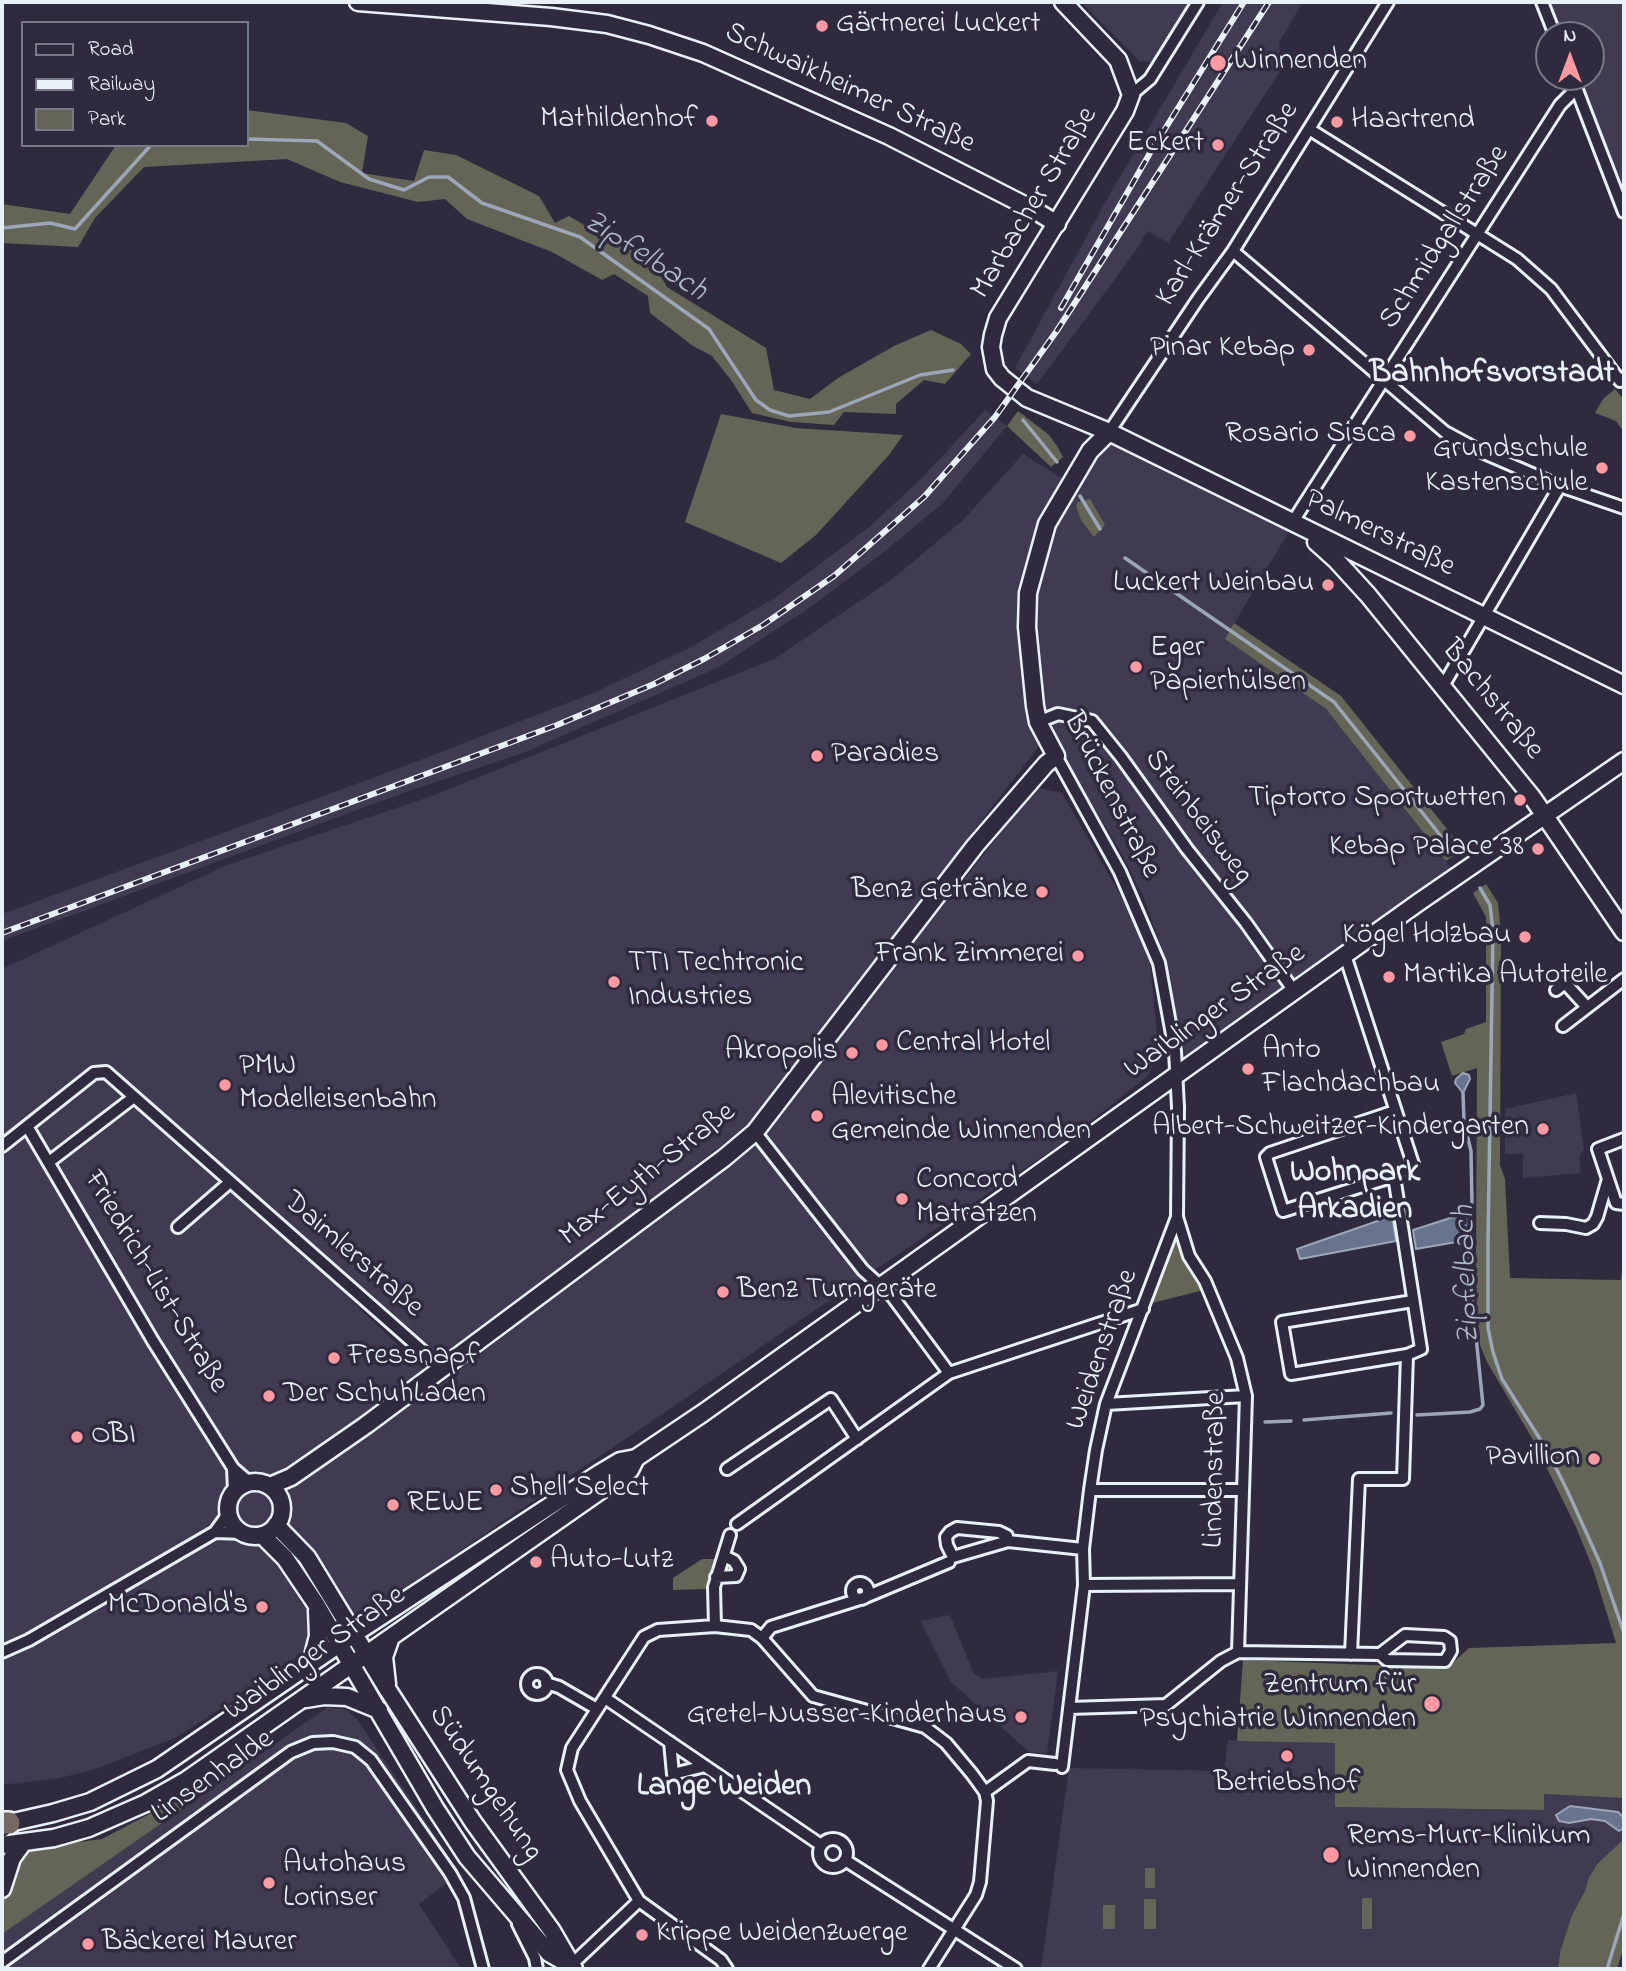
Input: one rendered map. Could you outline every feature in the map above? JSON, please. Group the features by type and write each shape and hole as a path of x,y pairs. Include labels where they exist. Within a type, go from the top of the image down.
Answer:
{"main road":[{"name":"Schwaikheimer Straße","path":"358,2 596,22 660,38 704,53 889,136 1057,224"},
{"name":"Marbacher Straße","path":"1063,2 1118,60 1131,95 1125,111 998,318 993,335 993,358 995,369 1018,393 1109,432"},
{"name":"Palmerstraße","path":"1109,432 1624,685"},
{"name":"Brückenstraße","path":"1056,756 1038,722 1027,627 1028,593 1047,524 1093,446 1109,432"},
{"name":"Bachstraße","path":"1292,523 1336,560 1518,778 1624,932"},
{"name":"Max-Eyth-Straße","path":"270,1486 291,1477 442,1368 755,1132 975,846 1045,764 1056,756"},
{"name":"Waiblinger Straße","path":"4,1825 90,1802 126,1786 190,1748 354,1634 600,1472 620,1461 636,1458 1345,955 1624,761"},
{"name":"Waiblinger Straße","path":"2,1845 89,1828 146,1804 186,1781 630,1470 636,1458"},
{"path":"228,1514 235,1527 243,1533 261,1535 276,1525 291,1477"},
{"path":"234,1491 249,1482 270,1486 279,1497 282,1507"},
{"name":"Friedrich-List-Straße","path":"228,1514 228,1505 234,1491"},
{"path":"276,1525 307,1557 354,1634"},
{"path":"261,1535 285,1558 340,1644"},
{"path":"311,1664 318,1636 316,1604"},
{"name":"Südumgehung","path":"354,1634 478,1829 552,1931 571,1968"},
{"path":"388,1690 384,1657 391,1637"},
{"name":"Südumgehung","path":"340,1644 435,1808 467,1857 550,1953 571,1968"},
{"path":"300,1700 324,1696 347,1697 379,1710"},
{"path":"2,1889 12,1858 23,1843"}],"street":[{"path":"1131,95 1150,79 1198,2"},
{"name":"Karl-Krämer-Straße","path":"1109,432 1233,251 1388,2"},
{"path":"1542,2 1549,21"},
{"name":"Schmidgallstraße","path":"1292,523 1569,91"},
{"path":"1578,91 1624,212"},
{"path":"1309,129 1517,259 1551,289 1622,380"},
{"path":"1233,251 1445,432 1484,453 1560,486 1624,508"},
{"path":"1443,686 1560,486"},
{"name":"Steinbeisweg","path":"1038,722 1058,714 1092,721 1294,991"},
{"name":"Brückenstraße","path":"1056,756 1120,872 1159,963 1177,1076"},
{"path":"1345,955 1413,1164 1394,1176 1283,1211 1266,1157 1270,1153 1395,1111"},
{"path":"1563,1026 1624,979"},
{"path":"1556,990 1565,983 1587,1007"},
{"name":"Daimlerstraße","path":"27,1126 94,1073 106,1072 442,1368"},
{"name":"Weidenstraße","path":"985,1792 1028,1761 1059,1766 1084,1585 1083,1549 1090,1490 1106,1404 1177,1217 1177,1076"},
{"path":"49,1162 134,1097"},
{"path":"2,1146 27,1126"},
{"name":"Friedrich-List-Straße","path":"27,1126 116,1278 233,1468 249,1482"},
{"path":"755,1132 863,1270 892,1296 949,1373"},
{"path":"1624,1139 1598,1149 1616,1203 1624,1204"},
{"path":"1394,1176 1421,1349 1407,1355 1291,1374 1282,1322 1413,1301"},
{"path":"1540,1223 1586,1228 1593,1224 1608,1179"},
{"path":"178,1227 230,1182"},
{"name":"Lindenstraße","path":"1177,1217 1189,1256 1205,1281 1237,1358 1246,1396 1238,1652"},
{"path":"737,1524 949,1373 1143,1309"},
{"path":"1351,1654 1359,1479 1403,1479 1407,1355"},
{"path":"1106,1404 1246,1396"},
{"path":"727,1469 831,1399 857,1439"},
{"name":"Friedrich-List-Straße","path":"233,1468 234,1491"},
{"path":"1090,1490 1243,1490"},
{"path":"2,1652 29,1640 215,1532 228,1514"},
{"path":"1008,1541 1007,1536 999,1532 957,1528 946,1537 953,1557 1008,1541 1083,1549"},
{"path":"215,1532 243,1533"},
{"path":"715,1626 714,1587 730,1535"},
{"path":"716,1577 736,1576 739,1569 734,1560 724,1556"},
{"path":"762,1638 771,1627 863,1598 949,1562"},
{"path":"1084,1585 1240,1584"},
{"path":"727,1969 721,1960 639,1901 569,1779 567,1770 572,1748 597,1709 644,1637 658,1630 715,1626 751,1630 762,1638 813,1696 925,1727 946,1743 985,1792 987,1801 980,1882 976,1895 929,1969"},
{"path":"1069,1708 1166,1705 1221,1661 1238,1652 1380,1654 1405,1635 1444,1637 1450,1641 1451,1651 1445,1661 1387,1660 1380,1654"},
{"path":"546,1683 559,1687 597,1709"},
{"path":"605,1698 821,1844"},
{"name":"Linsenhalde","path":"2,1962 291,1752 313,1743 333,1742 355,1747 371,1760 444,1865 464,1898 483,1969"},
{"path":"670,1742 673,1774 705,1766"},
{"path":"831,1839 840,1840 846,1847 845,1860 837,1866 825,1865 819,1856 821,1844 831,1839"},
{"path":"845,1860 1016,1969"},
{"path":"571,1968 639,1901"},
{"name":"Südumgehung","path":"514,1912 535,1958 537,1969"}],"shaded area":[{"path":"1081,2 1193,2 1156,62 1139,61"},
{"path":"1223,2 1303,2 1279,42 1282,68 1168,243 1148,231 1037,384 1015,368 1111,192"},
{"path":"1545,2 1624,2 1624,198 1581,91 1605,91 1605,21 1553,21"},
{"path":"985,410 1007,426 943,503 880,555 805,611 717,668 523,753 406,792 2,941 2,914 397,769 593,693 691,647 776,597 869,527 922,478"},
{"path":"1108,436 1292,526 1225,639 1326,709 1453,870 1186,1060 1164,955 1145,901 1122,854 1049,733 747,1126 443,1357 228,1170 359,1308 440,1385 760,1138 1039,788 1062,793 1134,919 1150,963 1159,1054 1147,1077 1064,1142 334,1636 175,1738 96,1769 60,1778 2,1785 2,969 227,865 429,797 774,659 891,580 963,520 1023,454 1079,489"},
{"name":"Albert-Schweitzer-Kindergarten","path":"1576,1093 1584,1149 1579,1157 1581,1173 1523,1178 1523,1154 1505,1154 1505,1109"},
{"name":"Gretel-Nusser-Kinderhaus","path":"950,1615 973,1672 983,1679 1058,1671 1047,1754 1029,1752 951,1682 920,1621"},
{"path":"328,1707 347,1710 357,1719 460,1873 419,1904 461,1969 2,1969 2,1934"},
{"name":"Rems-Murr-Klinikum Winnenden","path":"1228,1740 1335,1743 1335,1807 1544,1810 1544,1794 1624,1798 1624,1839 1598,1863 1589,1877 1572,1915 1560,1952 1558,1969 1041,1969 1069,1768 1224,1771"}],"green space":[{"path":"248,110 346,123 368,136 362,173 414,181 424,150 456,155 539,196 555,223 569,216 614,243 646,248 667,287 766,348 774,390 810,399 838,378 894,346 931,330 961,344 971,354 945,384 924,380 896,404 896,414 844,412 834,425 791,422 752,413 712,356 693,346 650,313 648,296 614,274 602,280 552,252 467,219 445,199 418,202 340,182 287,159 144,167 95,218 78,247 2,243 2,204 70,214 115,147 248,147"},
{"path":"1615,389 1624,400 1624,432 1616,421 1595,413 1603,399"},
{"path":"1018,411 1049,435 1057,446 1063,457 1051,467 1007,426"},
{"path":"721,414 796,428 903,435 889,455 816,535 781,563 685,522"},
{"path":"1090,499 1105,525 1094,537 1081,520 1076,506 1078,502"},
{"path":"1234,623 1341,696 1463,849 1446,861 1326,709 1225,639"},
{"path":"1486,884 1498,903 1501,933 1500,1165 1505,1179 1510,1278 1621,1280 1624,1244 1624,1798 1544,1794 1544,1810 1335,1807 1335,1743 1237,1741 1243,1660 1447,1668 1469,1648 1616,1643 1593,1569 1576,1527 1533,1440 1487,1362 1480,1345 1476,1256 1477,1068 1452,1076 1441,1042 1486,1022 1486,917 1473,893"},
{"path":"1177,1217 1208,1289 1144,1305"},
{"path":"702,1559 719,1559 709,1589 673,1590 673,1578"},
{"path":"193,1791 198,1798 2,1934 2,1904 22,1855 32,1849 47,1846 102,1839"},
{"path":"1624,1839 1624,1947 1617,1969 1558,1969 1560,1952 1572,1915 1589,1877 1598,1863"},
{"path":"1145,1868 1155,1868 1155,1888 1145,1888"},
{"path":"1362,1898 1372,1898 1372,1929 1362,1929"},
{"path":"1144,1899 1156,1899 1156,1929 1144,1929"},
{"path":"1103,1905 1115,1905 1115,1929 1103,1929"}],"water":[{"path":"1463,1073 1469,1075 1470,1079 1463,1093 1455,1083"},
{"path":"1469,1212 1474,1239 1416,1249 1413,1230"},
{"path":"1392,1216 1396,1241 1300,1259 1297,1249"},
{"path":"1570,1806 1618,1812 1624,1818 1624,1828 1619,1831 1605,1821 1591,1819 1569,1823 1559,1821 1556,1815"}],"waterway":[{"name":"Zipfelbach","path":"248,139 317,141 369,179 404,190 429,177 448,177 482,203 580,237 709,329 756,400 770,410 789,416 829,412 920,375 953,370"},
{"name":"Zipfelbach","path":"2,228 50,223 75,229 149,147"},
{"name":"Zipfelbach","path":"1023,420 1057,462"},
{"name":"Zipfelbach","path":"1080,496 1100,529"},
{"name":"Zipfelbach","path":"1125,558 1334,702 1456,855"},
{"name":"Zipfelbach","path":"1480,888 1490,905 1493,931 1488,1328 1502,1379 1547,1450 1567,1490 1600,1563 1624,1633"},
{"path":"1463,1093 1464,1122 1471,1151 1472,1204"},
{"path":"1417,1415 1470,1412 1483,1405 1466,1240"},
{"path":"1304,1420 1391,1413"},
{"path":"1265,1422 1291,1421"},
{"name":"Zipfelbach","path":"1607,1969 1624,1914"}],"railway":[{"path":"1061,308 1150,153 1244,2"},
{"path":"2,933 557,725 654,684 763,625 834,576 924,497 995,417 1056,332 1269,2"}],"place":[{"name":"Gärtnerei Luckert","path":"822,26"},
{"name":"Winnenden","path":"1218,63"},
{"name":"Mathildenhof","path":"712,121"},
{"name":"Haartrend","path":"1337,122"},
{"name":"Eckert","path":"1218,145"},
{"name":"Pinar Kebap","path":"1309,350"},
{"name":"Rosario Sisca","path":"1410,436"},
{"name":"Grundschule Kastenschule","path":"1602,468"},
{"name":"Luckert Weinbau","path":"1328,585"},
{"name":"Eger Papierhülsen","path":"1136,667"},
{"name":"Paradies","path":"817,756"},
{"name":"Tiptorro Sportwetten","path":"1520,800"},
{"name":"Kebap Palace 38","path":"1538,849"},
{"name":"Benz Getränke","path":"1042,892"},
{"name":"Kögel Holzbau","path":"1525,937"},
{"name":"Frank Zimmerei","path":"1078,956"},
{"name":"Martika Autoteile","path":"1389,977"},
{"name":"TTI Techtronic Industries","path":"614,982"},
{"name":"Central Hotel","path":"882,1045"},
{"name":"Akropolis","path":"852,1053"},
{"name":"Anto Flachdachbau","path":"1248,1069"},
{"name":"PMW Modelleisenbahn","path":"225,1085"},
{"name":"Alevitische Gemeinde Winnenden","path":"817,1116"},
{"name":"Albert-Schweitzer-Kindergarten","path":"1543,1129"},
{"name":"Concord Matratzen","path":"902,1199"},
{"name":"Benz Turngeräte","path":"723,1292"},
{"name":"Fressnapf","path":"334,1358"},
{"name":"Der SchuhLaden","path":"269,1396"},
{"name":"OBI","path":"77,1437"},
{"name":"Pavillion","path":"1594,1459"},
{"name":"Shell Select","path":"496,1490"},
{"name":"REWE","path":"393,1505"},
{"name":"Auto-Lutz","path":"536,1562"},
{"name":"McDonald's","path":"262,1607"},
{"name":"Zentrum für Psychiatrie Winnenden","path":"1432,1704"},
{"name":"Gretel-Nusser-Kinderhaus","path":"1021,1717"},
{"name":"Betriebshof","path":"1287,1756"},
{"name":"Rems-Murr-Klinikum Winnenden","path":"1331,1855"},
{"name":"Autohaus Lorinser","path":"269,1883"},
{"name":"Krippe Weidenzwerge","path":"642,1935"},
{"name":"Bäckerei Maurer","path":"88,1944"}],"district":[{"name":"Bahnhofsvorstadt","path":"1492,376"},
{"name":"Wohnpark Arkadien","path":"1355,1194"},
{"name":"Lange Weiden","path":"724,1789"}]}
